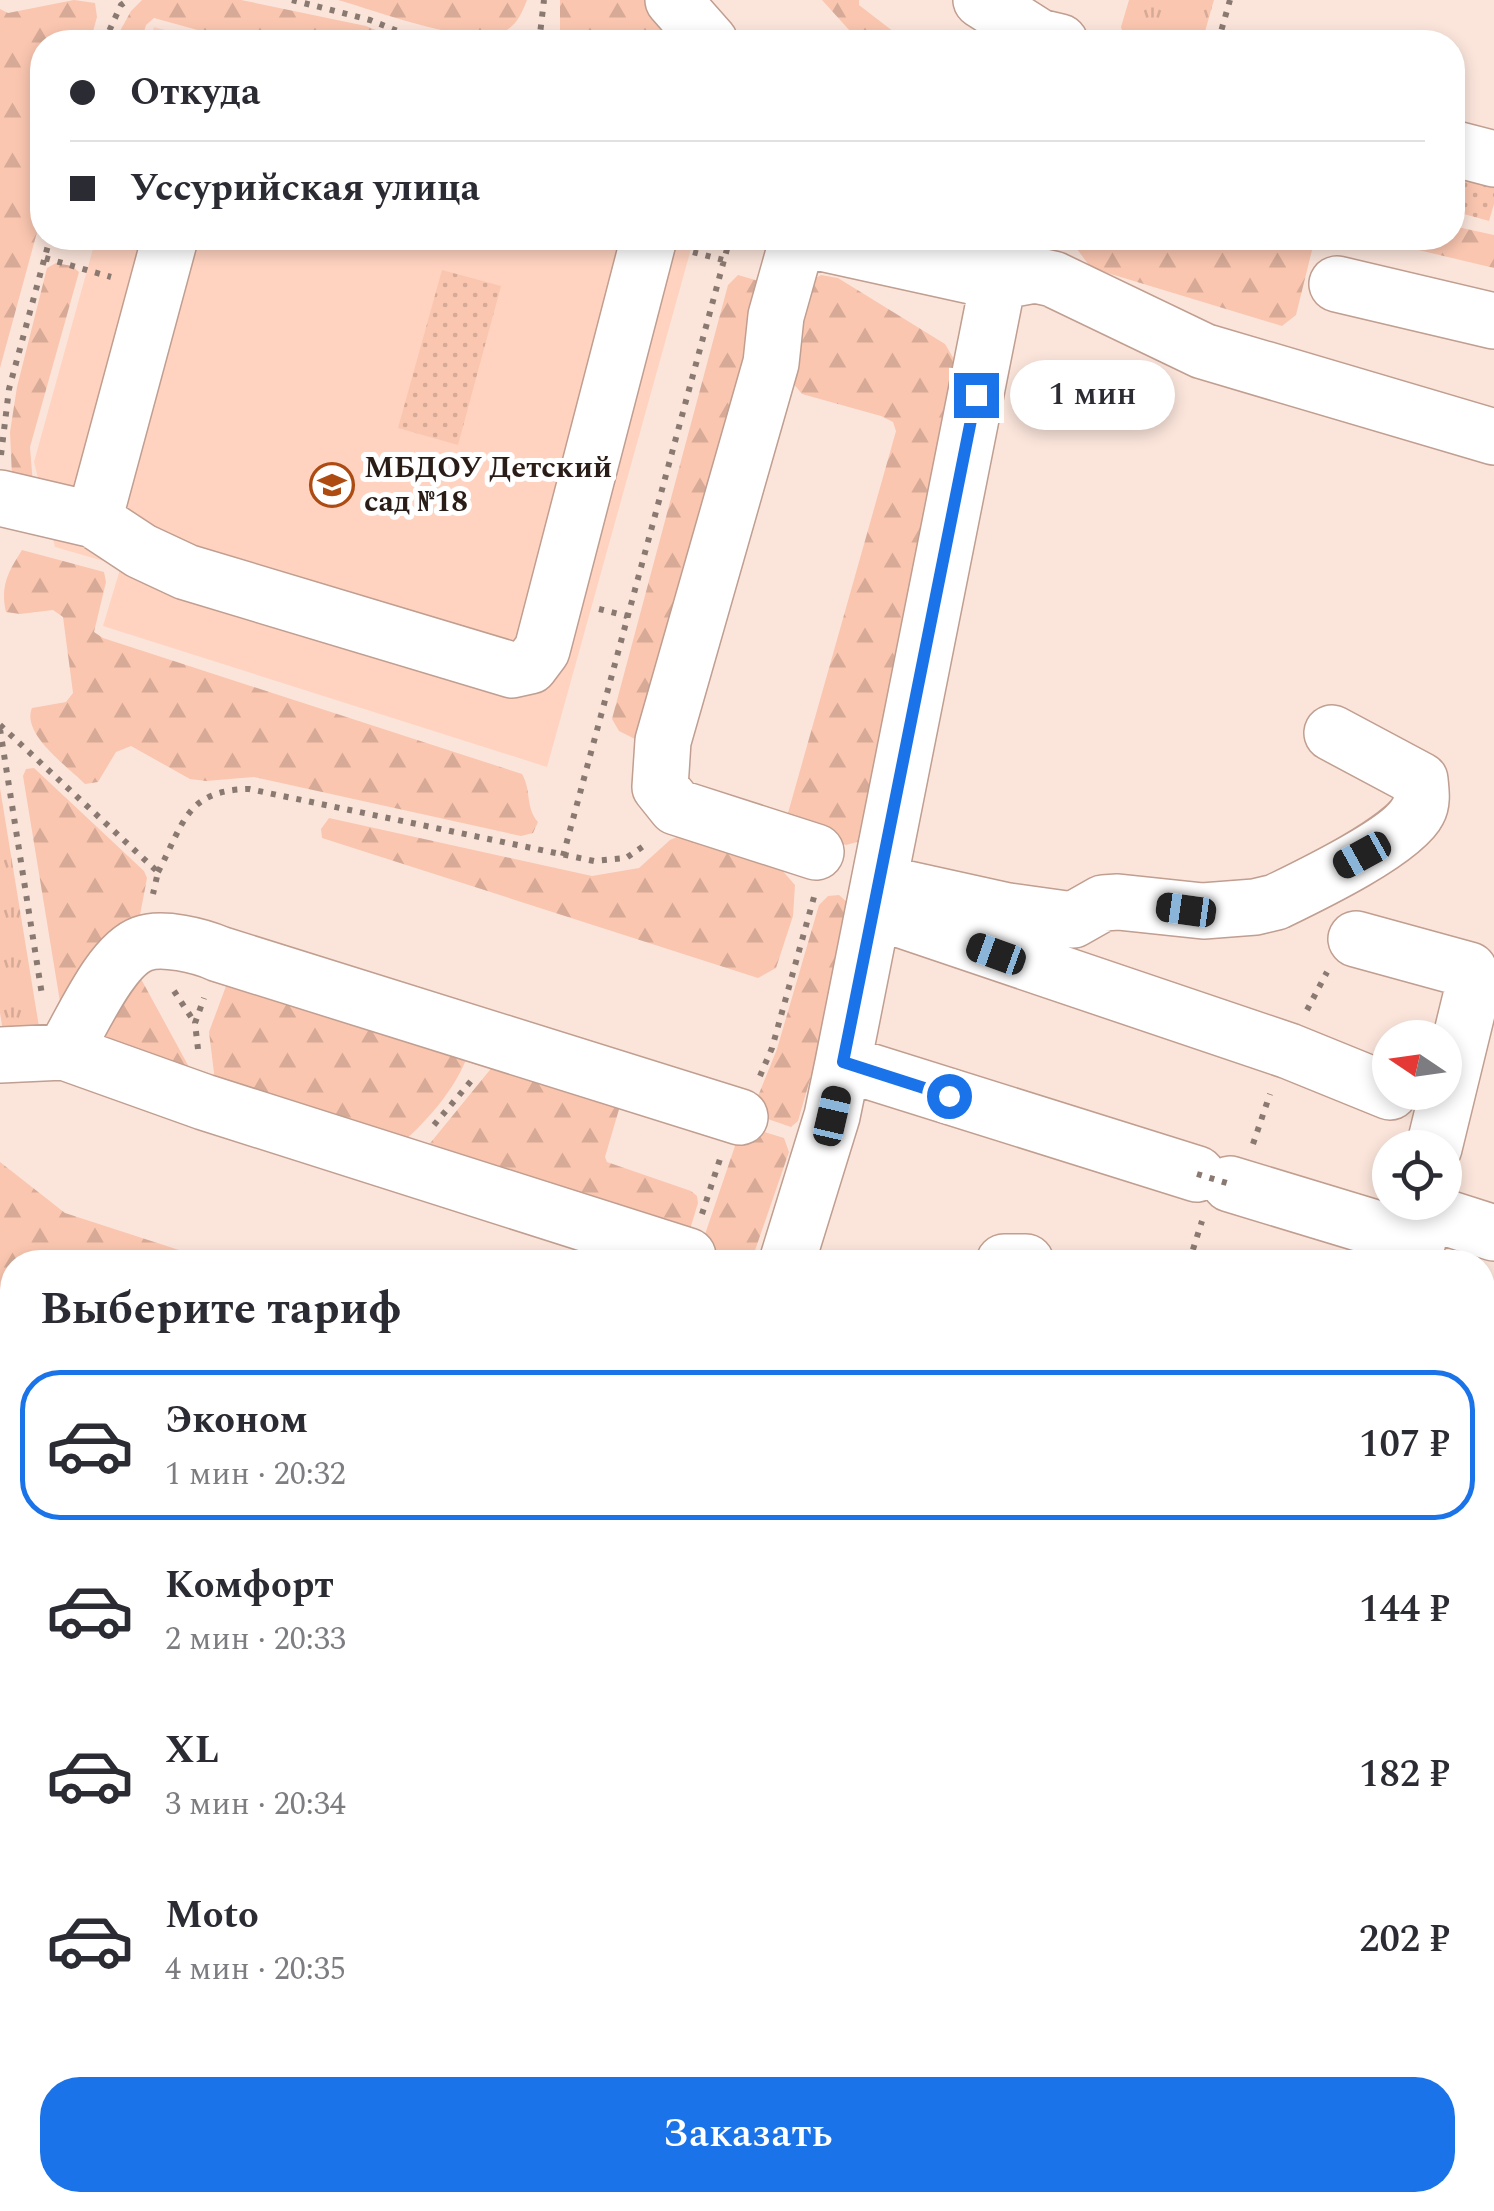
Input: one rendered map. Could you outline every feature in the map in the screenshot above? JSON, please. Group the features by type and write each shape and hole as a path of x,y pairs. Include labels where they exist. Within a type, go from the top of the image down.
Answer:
{"street":[{"path":"674,0 700,30"},
{"path":"981,0 1027,30"},
{"path":"1067,30 1075,0"},
{"path":"1465,151 1494,159"},
{"path":"94,520 167,250"},
{"path":"0,498 94,520 140,552 186,572 512,670 530,666 542,650 646,250"},
{"path":"795,250 776,316 771,363 663,741 660,787 676,807 816,852"},
{"path":"910,250 1004,260 1203,350 1494,437"},
{"path":"791,1250 832,1116 1004,260"},
{"path":"1338,284 1494,321"},
{"path":"1002,932 1073,920 1103,904 1118,902 1202,911 1255,907 1296,892 1395,836 1420,807 1420,780 1332,733"},
{"path":"878,897 1002,932 1372,1084"},
{"path":"1356,940 1469,970 1473,988 1438,1130 1413,1110"},
{"path":"669,1250 38,1053 116,964 143,943 196,944 740,1118"},
{"path":"843,1062 1213,1179 1419,1229 1494,1232"}],"path":[{"path":"110,30 128,0"},
{"path":"292,0 395,30"},
{"path":"540,30 544,0"},
{"path":"1221,30 1230,0"},
{"path":"0,466 8,390 47,250"},
{"path":"563,856 727,250"},
{"path":"45,258 155,290"},
{"path":"0,727 158,872"},
{"path":"0,727 38,1053"},
{"path":"143,943 158,872 193,805 220,789 249,789 594,862 626,858 652,840 676,807"},
{"path":"690,1250 728,1135 740,1118 772,1048 816,888 816,852"},
{"path":"204,1102 194,1024 219,954"},
{"path":"402,1164 502,1043"}],"shaded area":[{"name":"МБДОУ Детский сад №18","path":"93,250 691,250 547,767 103,626 121,566 55,547 34,462"}],"green space":[{"path":"74,0 95,3 97,17 93,30 30,30 32,250 0,368 0,9 8,13"},
{"path":"142,0 241,0 376,30 198,30 154,18 145,30 121,30"},
{"path":"338,0 527,0 519,17 506,30 444,30"},
{"path":"560,0 653,0 679,30 560,30"},
{"path":"822,0 859,0 859,5 891,30 849,30"},
{"path":"1129,0 1214,0 1205,30 1121,27"},
{"path":"1465,169 1494,177 1494,204 1489,221 1465,214"},
{"path":"1465,229 1494,235 1494,268 1418,250 1465,250"},
{"path":"1078,250 1312,250 1296,315 1282,326 1091,268"},
{"path":"56,263 72,266 79,272 30,447 33,485 13,499 10,432 17,387 47,268"},
{"path":"442,270 501,286 458,445 398,428"},
{"path":"738,275 762,282 652,733 635,739 619,731 612,719 728,285"},
{"path":"821,275 838,278 945,344 958,366 861,841 846,845 793,827 788,813 896,431 893,422 881,416 802,394 787,376 803,285"},
{"path":"22,550 104,572 106,582 94,632 103,638 522,774 531,811 538,822 533,833 521,836 254,777 190,779 131,746 116,752 98,782 85,784 39,739 30,718 32,708 66,702 73,693 63,617 53,610 6,612 7,580"},
{"path":"34,768 147,878 137,931 61,1008 23,776 26,769"},
{"path":"0,788 41,1039 5,1043 0,1013"},
{"path":"329,818 592,876 639,868 670,840 684,834 774,861 795,885 793,916 776,968 758,978 322,838 321,829"},
{"path":"839,895 849,904 846,954 798,1121 791,1127 752,1111 777,1049 819,905 828,896"},
{"path":"140,977 189,1067 180,1077 92,1049"},
{"path":"229,978 468,1054 438,1105 396,1148 216,1089 209,1032"},
{"path":"498,1060 620,1106 605,1157 607,1162 697,1196 687,1239 427,1147"},
{"path":"755,1129 784,1138 789,1152 755,1250 701,1250 700,1249 737,1140"},
{"path":"0,1162 65,1213 179,1250 0,1250"}],"place":[{"name":"МБДОУ Детский сад №18","path":"332,485"}],"route":[{"path":"949,1096 843,1062 976,395"}]}
